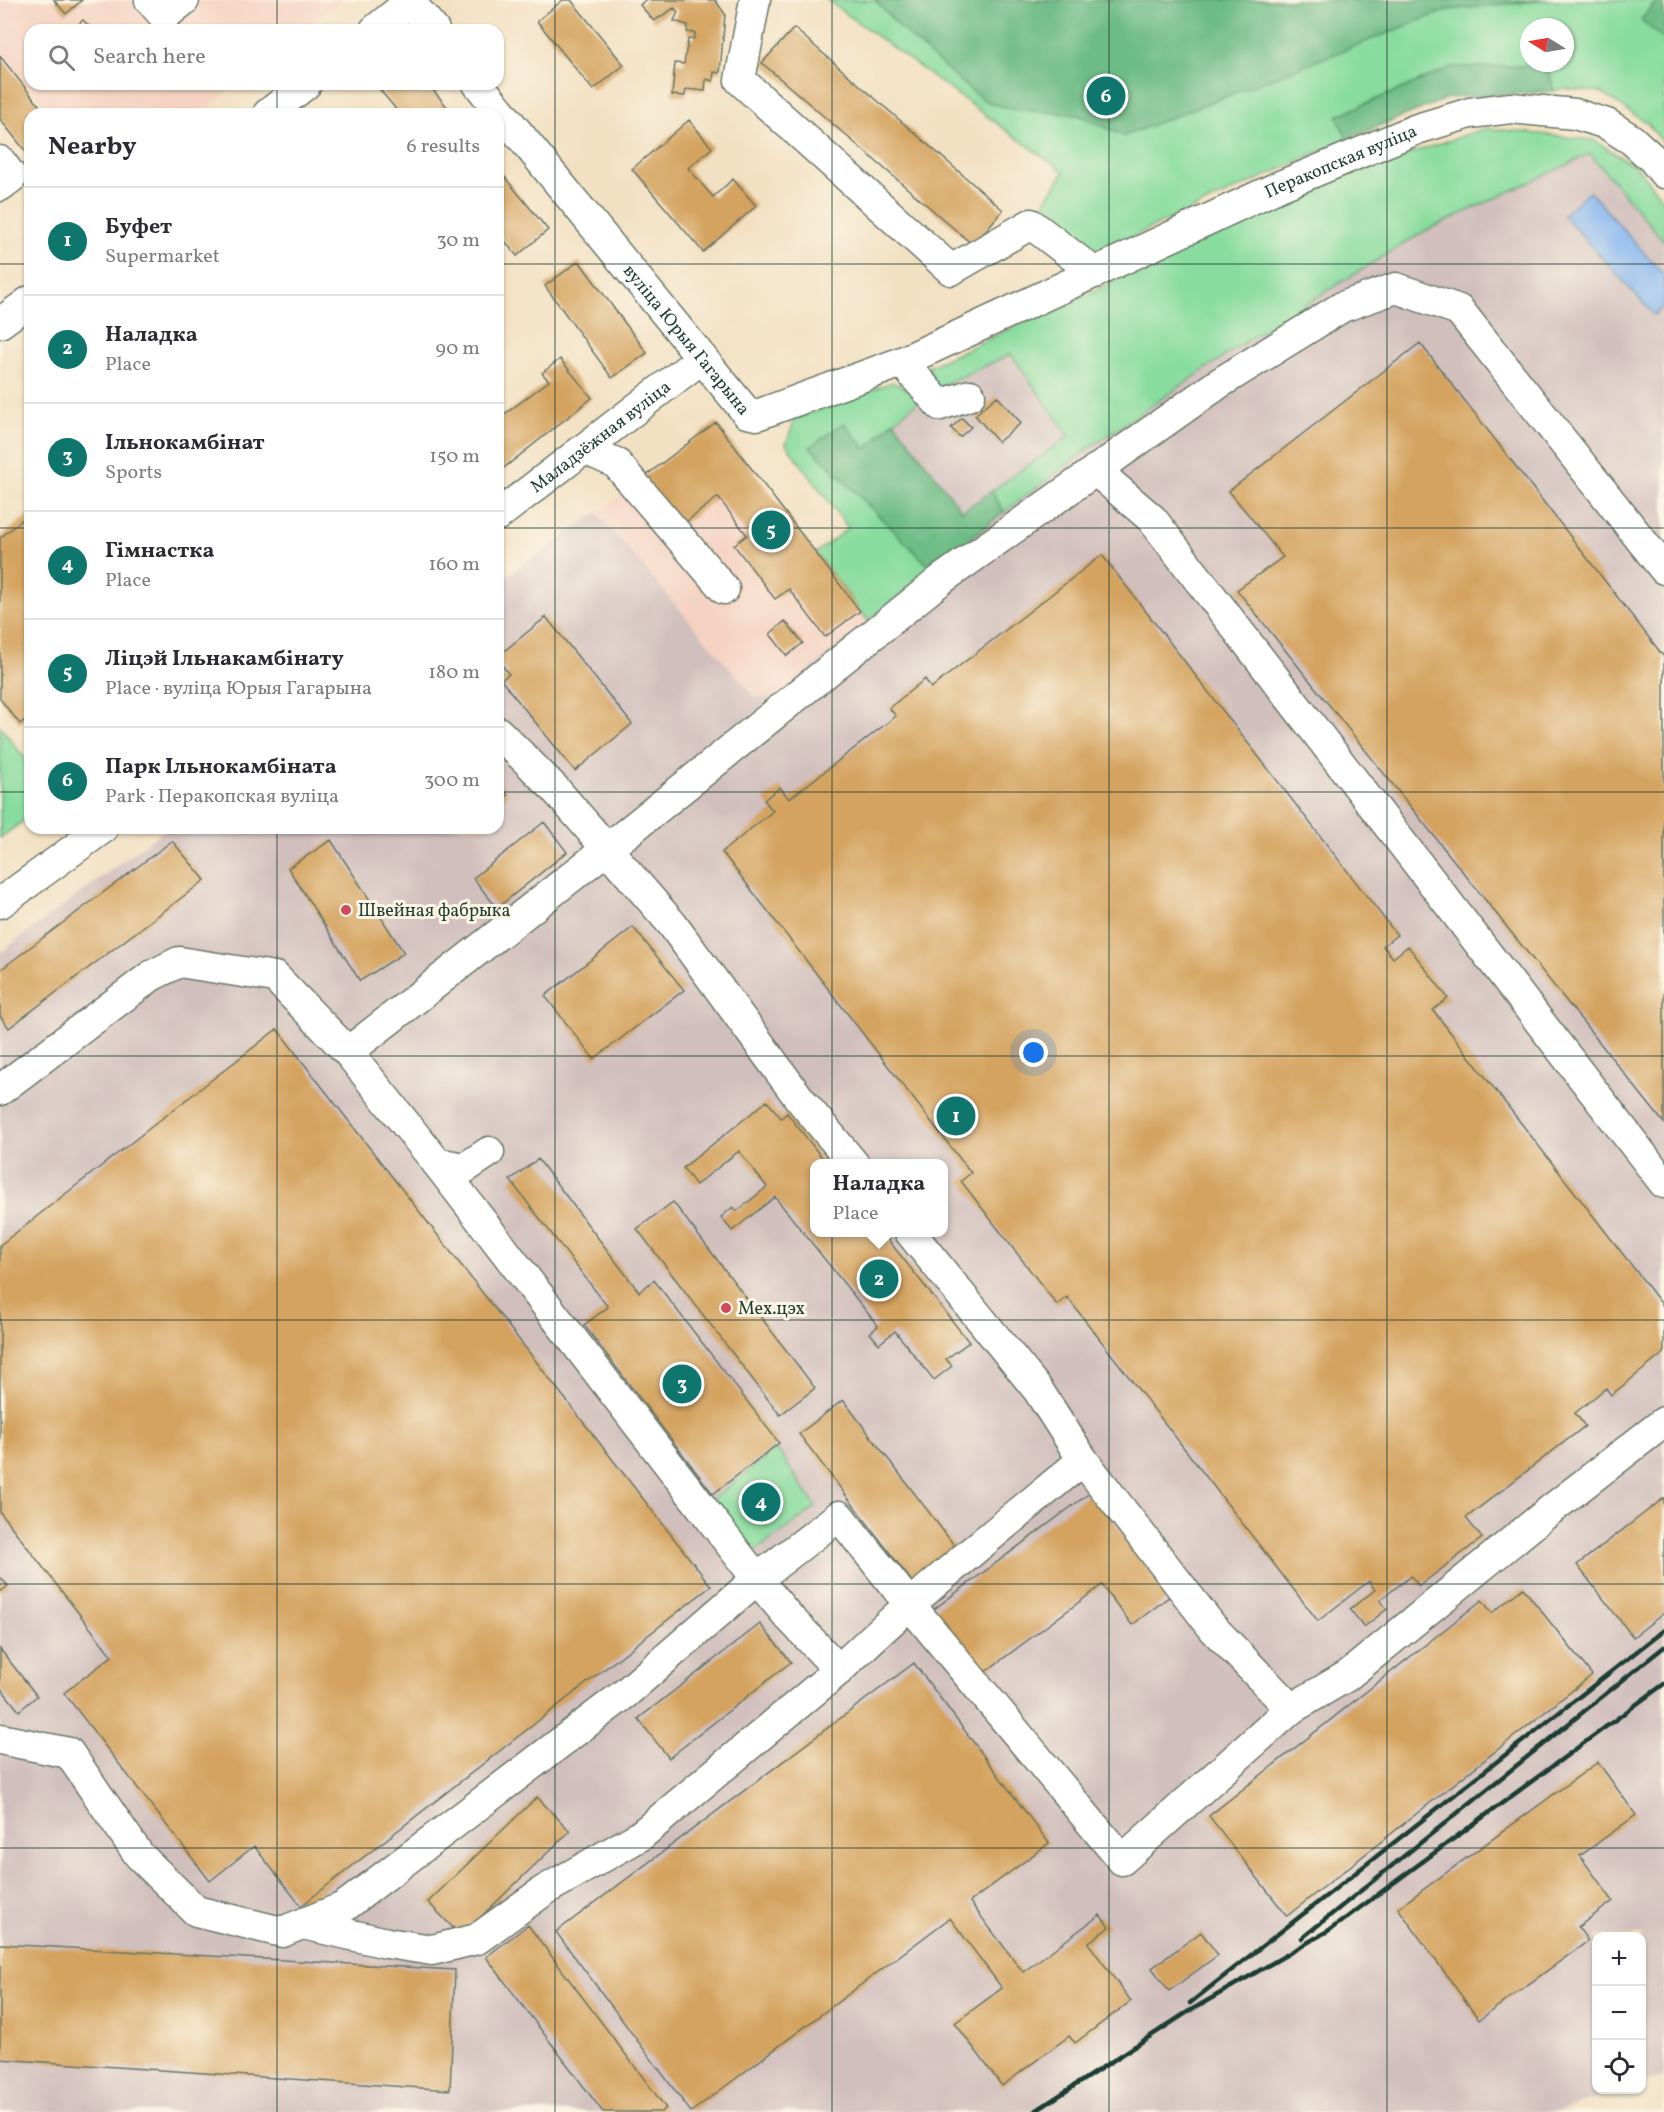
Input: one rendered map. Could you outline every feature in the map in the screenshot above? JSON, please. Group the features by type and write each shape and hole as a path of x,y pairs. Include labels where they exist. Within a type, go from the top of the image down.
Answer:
{"street":[{"path":"150,0 164,16 184,0"},
{"path":"755,0 740,80 951,270 1031,224 1095,273"},
{"path":"383,24 412,1 429,24"},
{"path":"276,108 298,90"},
{"name":"вуліца Юрыя Гагарына","path":"483,90 498,108"},
{"name":"Перакопская вуліца","path":"1095,273 1280,186 1418,129 1470,112 1511,108 1575,114 1607,124 1632,140 1653,159 1664,173"},
{"name":"вуліца Юрыя Гагарына","path":"504,116 747,413 758,415 902,362 1095,273"},
{"path":"0,161 12,177 0,186"},
{"path":"348,1052 607,849 942,579 1218,384 1342,307 1396,288 1459,310 1664,569"},
{"path":"0,323 24,305"},
{"name":"Маладзёжная вуліца","path":"504,510 702,358"},
{"path":"902,362 940,405 970,395"},
{"path":"585,449 616,463 724,589"},
{"path":"1095,470 1152,519 1664,1183"},
{"path":"504,738 555,789 672,924 799,1098 850,1159"},
{"path":"0,903 95,834"},
{"path":"0,1090 151,976 179,962 275,976 348,1052 437,1163 787,1616 839,1670"},
{"path":"437,1163 465,1168 489,1152"},
{"path":"913,1237 1038,1390 1083,1460 1213,1628 1291,1709"},
{"path":"0,1739 69,1753 139,1855 196,1911 282,1932 344,1907 627,1692 757,1578 839,1516 1122,1860 1291,1709 1347,1676 1553,1508 1664,1422"},
{"path":"303,1924 387,1943 432,1950 477,1940 545,1890 640,1836 839,1670 910,1605 1083,1460"}],"shaded area":[{"path":"0,0 342,0 312,24 24,24 24,81 0,51"},
{"path":"31,90 228,90 206,108 45,108"},
{"path":"1590,154 1664,241 1664,2076 1646,2082 1646,1932 1592,1932 1592,2094 1611,2094 1556,2112 0,2112 0,953 159,834 504,834 504,578 597,513 755,697 775,698 974,534 1089,448 1259,333 1423,232"},
{"path":"1011,354 1070,436 963,511 894,421 935,389"},
{"path":"716,422 868,621 775,698 755,697 597,513"}],"green space":[{"path":"827,0 1658,0 1641,20 1664,39 1664,144 1648,124 1600,92 1567,89 1554,91 1549,72 1574,72 1574,18 1520,18 1522,72 1337,116 1347,139 1094,254 1038,212 1064,172"},
{"path":"875,0 1547,0 1447,10 1124,136 1078,115 1011,109 989,103 970,90 900,28"},
{"path":"1658,0 1664,0 1664,39 1641,20"},
{"path":"1520,66 1520,72 1549,72 1554,91 1448,98 1347,139 1337,116 1452,67"},
{"path":"1486,128 1594,140 1637,167 1664,201 1664,241 1590,154 1423,232 1259,333 1089,448 1004,512 992,491 1069,436 1011,354 935,389 928,367 1338,178"},
{"path":"892,382 924,397 894,421 866,449 932,569 868,621 816,553 848,528 786,444 795,419"},
{"path":"894,421 962,511 992,491 1004,512 932,569 810,447 844,423 866,449"},
{"path":"0,726 24,757 24,820 0,838"},
{"path":"777,1449 816,1507 750,1555 710,1501"}],"water":[{"path":"1589,191 1664,275 1664,306 1654,315 1563,215"}],"building":[{"path":"54,0 82,0 66,14"},
{"path":"563,0 571,0 624,65 593,90 537,21"},
{"path":"645,0 715,0 725,14 720,73 714,72 713,81 706,79 705,91 686,89 685,96 672,95 675,63 684,64 688,39 694,39 695,33 687,32 688,25 674,21 678,12 674,8 654,21 640,5"},
{"path":"794,28 1003,210 973,245 762,63"},
{"path":"0,56 24,86 24,90 27,90 41,108 24,108 24,149 0,119"},
{"path":"380,90 433,90 448,108 395,108"},
{"path":"689,120 712,148 688,168 713,197 733,179 756,206 703,252 632,169"},
{"path":"504,176 548,230 517,256 504,240"},
{"path":"579,261 647,353 612,378 545,286"},
{"path":"1420,343 1664,657 1664,1123 1237,590 1283,557 1229,491"},
{"path":"560,359 592,398 504,468 504,415 549,381 542,373"},
{"path":"997,396 1021,423 998,442 975,415"},
{"path":"962,418 971,427 960,437 951,428"},
{"path":"716,422 860,611 825,637 789,589 775,599 734,545 747,535 718,497 681,526 644,477"},
{"path":"24,518 24,721 20,724 0,699 0,538"},
{"path":"1102,555 1397,935 1383,946 1393,958 1408,946 1448,998 1433,1010 1664,1307 1664,1353 1611,1395 1606,1388 1575,1413 1585,1426 1466,1518 1482,1538 1419,1586 1411,1576 1380,1600 1387,1609 1364,1627 1350,1609 1375,1590 1369,1581 1318,1621 1067,1297 1057,1305 961,1181 971,1173 722,852 773,811 764,800 780,787 789,799 896,716 889,708 925,679 931,688"},
{"path":"546,617 632,724 575,771 504,684 504,678 509,674 504,668 504,651"},
{"path":"785,621 803,643 787,656 770,634"},
{"path":"544,822 567,852 497,908 473,878"},
{"name":"Швейная фабрыка","path":"331,840 404,953 360,981 288,868"},
{"path":"172,841 205,880 9,1028 0,1016 0,970"},
{"path":"633,927 684,990 594,1059 545,996"},
{"path":"277,1029 711,1586 301,1906 254,1846 210,1881 64,1693 112,1656 0,1512 0,1245"},
{"path":"767,1101 781,1118 787,1113 823,1159 810,1159 810,1237 886,1237 969,1342 946,1359 952,1366 934,1380 895,1331 879,1344 870,1333 878,1326 775,1197 732,1231 721,1217 733,1207 737,1211 767,1187 739,1151 696,1185 683,1168"},
{"path":"538,1159 639,1292 654,1280 779,1443 713,1494 584,1325 608,1307 510,1180"},
{"name":"Мех.цэх","path":"673,1202 815,1388 780,1415 637,1229"},
{"path":"843,1400 957,1549 913,1583 799,1434"},
{"path":"1091,1492 1170,1596 1132,1625 1102,1585 981,1675 933,1610"},
{"path":"1664,1498 1664,1613 1633,1637 1577,1565"},
{"path":"0,1577 8,1586 0,1592"},
{"path":"1523,1588 1592,1675 1287,1916 1209,1816 1482,1600 1492,1613"},
{"path":"760,1624 791,1662 669,1758 638,1719"},
{"path":"0,1649 37,1696 19,1711 0,1687"},
{"path":"914,1663 1049,1843 970,1902 1023,1972 1100,1915 1109,1927 1088,1943 1131,2001 1075,2043 1069,2036 1002,2086 955,2023 1002,1988 950,1918 691,2112 556,1932"},
{"path":"1598,1762 1636,1815 1580,1856 1613,1901 1578,1927 1588,1941 1479,2020 1398,1908"},
{"path":"537,1797 570,1831 461,1936 428,1902"},
{"path":"528,1925 666,2108 661,2112 603,2112 486,1957"},
{"path":"1201,1932 1218,1955 1169,1991 1152,1968"},
{"path":"0,1944 455,1970 450,2090 0,2059"}],"railway":[{"path":"1190,2003 1664,1630"},
{"path":"1302,1938 1664,1647"},
{"path":"1034,2112 1186,2013 1331,1929 1664,1684"}],"place":[{"name":"Парк Ільнокамбіната","path":"1106,96"},
{"name":"Ліцэй Ільнакамбінату","path":"771,530"},
{"name":"Швейная фабрыка","path":"346,910"},
{"name":"Буфет","path":"956,1116"},
{"name":"Наладка","path":"879,1279"},
{"name":"Мех.цэх","path":"726,1308"},
{"name":"Ільнокамбінат","path":"682,1384"},
{"name":"Гімнастка","path":"761,1502"}]}
